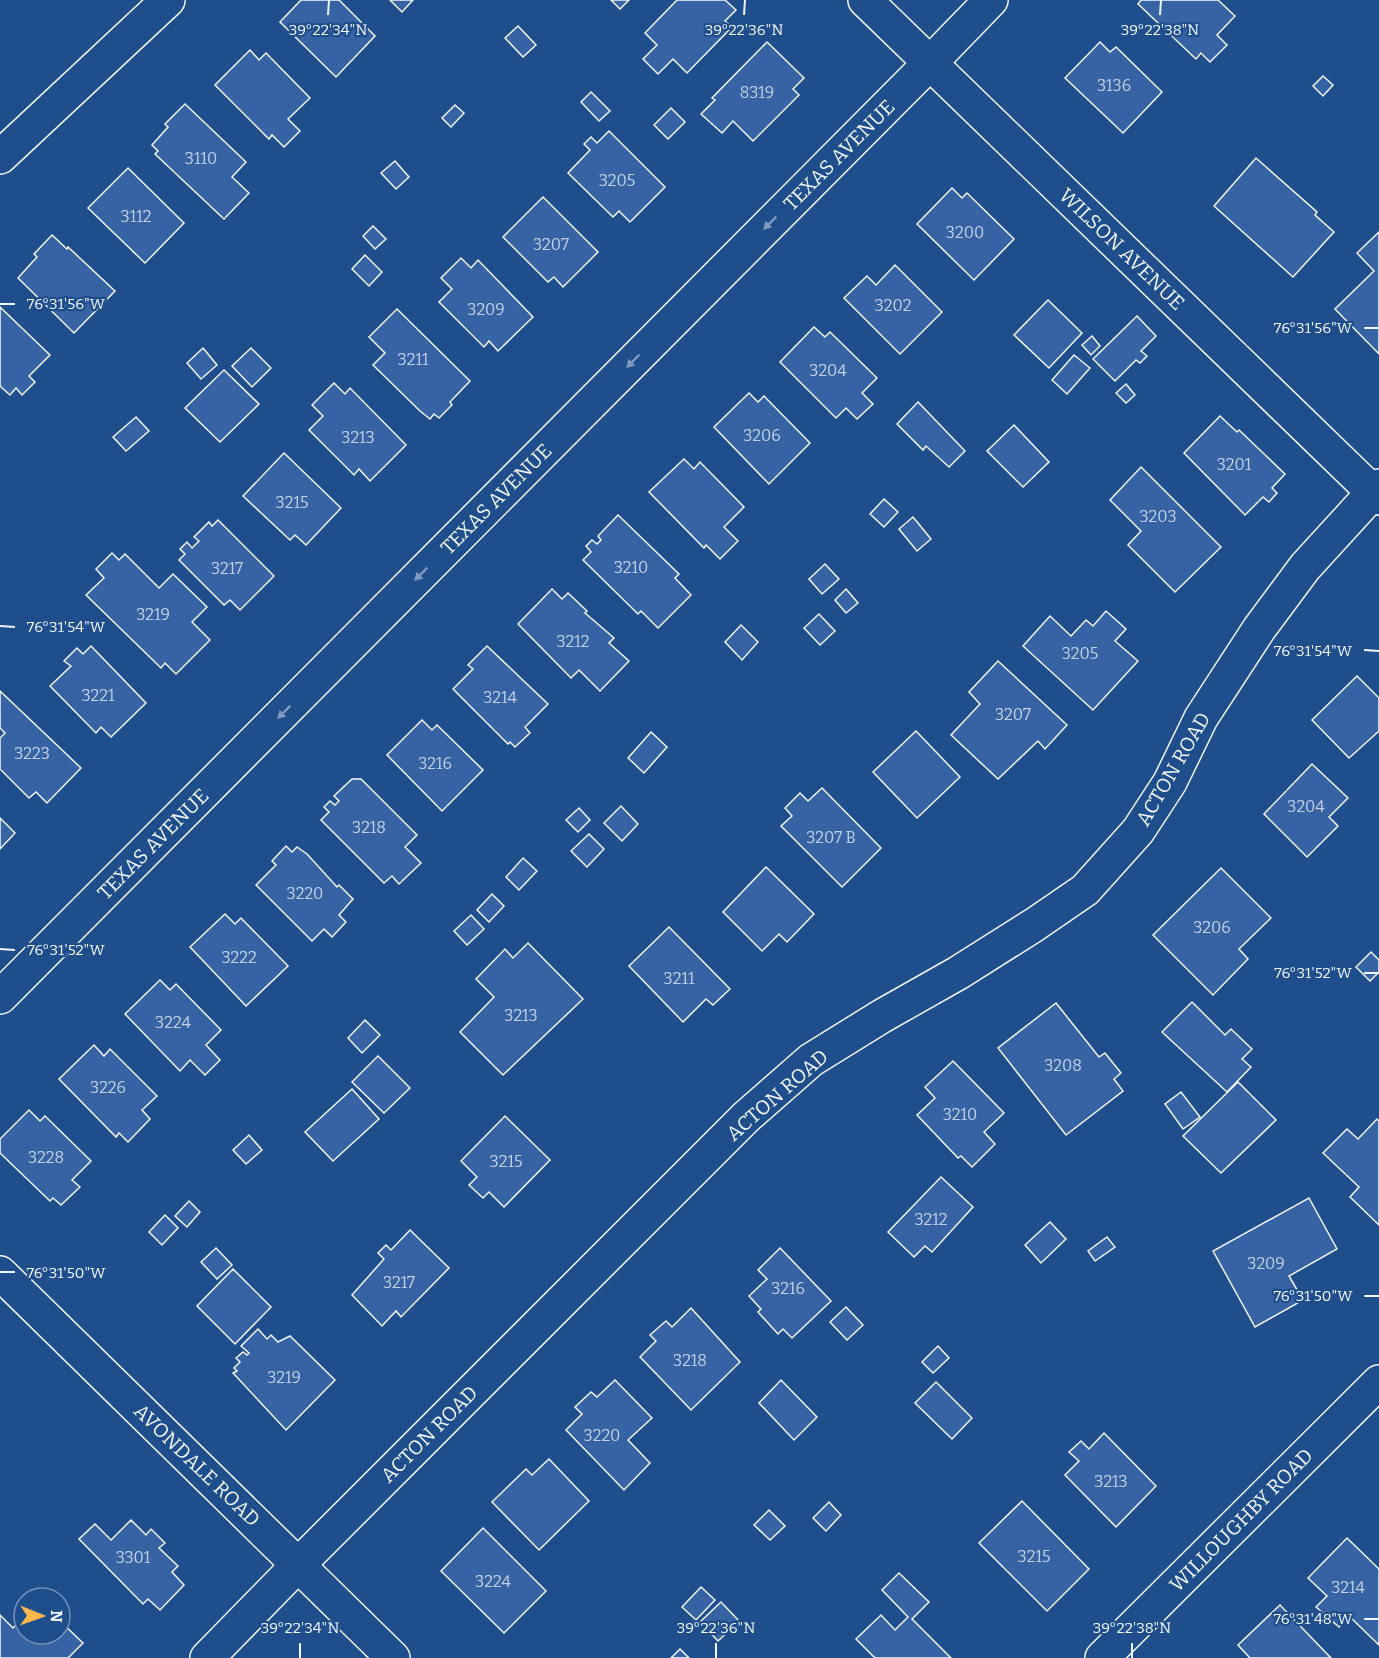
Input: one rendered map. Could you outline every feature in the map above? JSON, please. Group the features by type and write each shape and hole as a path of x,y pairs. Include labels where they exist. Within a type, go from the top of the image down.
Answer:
{"street":[{"path":"0,157 168,0"},
{"name":"WILSON AVENUE","path":"865,0 1377,492"},
{"name":"TEXAS AVENUE","path":"0,997 991,0"},
{"name":"ACTON ROAD","path":"207,1658 746,1118 811,1060 958,973 1085,890 1138,831 1170,782 1201,718 1259,628 1305,567 1377,492"},
{"name":"AVONDALE ROAD","path":"0,1273 393,1658"},
{"name":"WILLOUGHBY ROAD","path":"1102,1658 1379,1382"}],"building":[{"path":"301,0 339,0 375,36 336,77 280,22"},
{"path":"390,0 413,0 402,12"},
{"path":"611,0 629,0 620,9"},
{"path":"677,0 725,0 736,10 725,21 732,27 687,73 673,59 658,74 643,59 657,45 645,33"},
{"path":"1141,0 1218,0 1235,16 1217,35 1227,45 1210,62 1201,53 1196,59 1138,4"},
{"path":"518,26 536,45 523,57 505,38"},
{"path":"767,42 804,78 793,89 799,95 753,141 733,121 722,133 701,114 715,100 712,98"},
{"path":"1100,42 1110,52 1116,47 1162,92 1123,133 1065,78"},
{"path":"250,50 259,60 266,53 310,98 288,119 300,131 284,147 272,135 269,139 215,85"},
{"path":"1323,76 1333,85 1323,96 1313,86"},
{"path":"591,92 610,111 599,121 581,102"},
{"path":"185,104 246,162 232,177 249,193 224,219 155,154 158,151 152,145 168,127 165,124"},
{"path":"455,105 464,113 451,127 442,118"},
{"path":"671,108 685,122 668,139 654,125"},
{"path":"609,131 665,187 630,222 619,211 613,217 568,173 590,150 584,144 591,137 597,143"},
{"path":"1256,158 1317,212 1315,215 1334,232 1293,277 1214,206"},
{"path":"395,161 409,177 396,189 381,173"},
{"path":"128,168 184,223 145,263 88,208"},
{"path":"952,188 962,198 967,193 1014,239 974,280 917,224"},
{"path":"543,197 598,252 563,287 554,277 548,282 503,237"},
{"path":"373,226 386,239 375,249 363,236"},
{"path":"1379,232 1379,354 1335,309 1374,271 1357,253"},
{"path":"52,235 115,291 74,333 18,278 37,257 34,254"},
{"path":"365,255 382,272 369,286 352,269"},
{"path":"461,258 471,268 478,260 533,317 498,351 489,341 484,347 439,302 452,289 441,278"},
{"path":"895,265 942,312 900,354 844,298 867,276 876,285"},
{"path":"1048,300 1082,333 1049,368 1014,335"},
{"path":"0,307 50,355 29,376 35,382 22,395 16,388 10,395 0,386"},
{"path":"397,309 470,381 450,402 452,405 439,418 434,414 430,419 420,411 373,365 385,353 369,337"},
{"path":"1137,316 1156,336 1141,351 1147,356 1140,363 1136,360 1115,381 1093,359"},
{"path":"814,327 825,337 830,332 877,378 862,393 873,404 857,419 846,408 836,418 780,362"},
{"path":"1092,336 1100,346 1091,355 1082,345"},
{"path":"203,348 217,365 201,379 187,363"},
{"path":"251,348 271,368 252,387 232,366"},
{"path":"1074,355 1090,368 1067,394 1052,380"},
{"path":"224,370 259,404 220,442 185,408"},
{"path":"334,383 345,394 350,388 406,445 370,481 359,469 354,475 309,430 323,416 312,405"},
{"path":"1126,384 1135,395 1126,403 1116,393"},
{"path":"749,393 758,402 764,396 810,443 769,484 714,427"},
{"path":"918,402 965,451 949,467 926,446 923,450 897,424"},
{"path":"1220,416 1237,432 1239,430 1285,474 1272,488 1277,493 1269,502 1263,497 1245,515 1184,453"},
{"path":"136,417 149,431 126,451 113,437"},
{"path":"1014,425 1049,462 1023,487 987,451"},
{"path":"284,453 341,508 306,545 295,535 290,540 243,496"},
{"path":"684,459 694,469 700,462 744,507 724,527 738,541 720,559 706,545 704,548 649,492"},
{"path":"1141,467 1221,547 1175,592 1128,545 1141,531 1110,500"},
{"path":"884,499 898,512 884,527 870,514"},
{"path":"618,515 679,574 675,578 691,595 658,628 641,611 638,614 583,560 591,552 586,546 592,540 597,544 601,540 598,536"},
{"path":"913,517 931,539 917,551 899,529"},
{"path":"218,520 274,576 240,610 230,600 224,605 179,560 185,554 180,549 187,542 192,548 199,541 194,537 209,522 212,526"},
{"path":"112,553 119,560 125,554 159,588 173,574 207,607 192,622 210,640 176,674 165,663 161,668 86,595 104,578 96,569"},
{"path":"825,564 839,579 822,594 809,579"},
{"path":"552,589 562,599 568,593 587,611 585,613 614,638 609,643 629,661 600,691 579,670 571,678 518,624"},
{"path":"846,589 858,603 846,613 835,600"},
{"path":"1106,611 1126,629 1115,641 1138,661 1093,710 1023,646 1050,616 1071,636 1086,620 1093,626"},
{"path":"819,614 835,631 820,645 804,628"},
{"path":"741,625 758,642 742,660 725,642"},
{"path":"91,646 146,703 111,737 101,727 96,733 50,686 71,666 64,661 77,648 83,654"},
{"path":"487,646 548,704 525,727 530,733 515,747 510,742 508,744 453,689 473,669 468,665"},
{"path":"998,661 1067,725 1045,749 1038,741 998,779 951,735 980,704 969,692"},
{"path":"1357,676 1379,698 1379,731 1349,758 1312,720"},
{"path":"0,691 81,768 47,803 36,792 29,798 0,769 0,738 5,733 0,728"},
{"path":"422,720 432,730 437,725 483,770 442,811 387,755"},
{"path":"916,731 960,777 917,818 873,772"},
{"path":"651,732 667,747 644,773 628,758"},
{"path":"1312,764 1348,798 1329,817 1338,826 1307,857 1264,814"},
{"path":"352,779 361,779 417,835 405,847 421,863 399,884 392,876 384,883 321,820 329,812 324,807 330,801 335,805 339,801 334,796"},
{"path":"822,788 881,848 842,887 781,826 792,816 785,808 800,793 808,801"},
{"path":"621,806 638,824 622,841 604,823"},
{"path":"579,808 590,820 578,832 566,820"},
{"path":"0,818 15,833 0,849"},
{"path":"589,834 604,849 587,867 571,851"},
{"path":"286,846 292,852 297,847 307,854 337,887 339,885 353,899 339,915 346,922 332,937 324,929 312,941 256,885 276,865 272,861"},
{"path":"523,858 537,871 519,890 506,877"},
{"path":"766,867 814,914 787,942 779,934 762,951 723,912"},
{"path":"1221,868 1271,918 1239,949 1248,959 1213,995 1153,935"},
{"path":"492,894 504,906 489,922 477,910"},
{"path":"225,914 235,924 241,918 288,966 246,1006 190,947"},
{"path":"471,915 484,929 467,945 454,931"},
{"path":"669,927 730,989 713,1005 706,999 683,1022 629,966"},
{"path":"528,943 583,999 503,1075 460,1032 494,997 476,979 505,949 513,958"},
{"path":"1371,952 1379,960 1379,972 1370,981 1356,967"},
{"path":"160,980 170,990 176,984 221,1030 206,1045 220,1060 205,1075 190,1060 180,1071 125,1014"},
{"path":"1192,1002 1225,1035 1231,1029 1252,1049 1242,1059 1251,1067 1227,1092 1162,1032"},
{"path":"1056,1003 1099,1057 1105,1053 1121,1073 1114,1079 1123,1091 1066,1135 998,1048"},
{"path":"365,1020 380,1035 362,1053 348,1038"},
{"path":"94,1045 104,1056 110,1049 157,1096 142,1110 150,1119 128,1142 119,1133 116,1137 59,1079"},
{"path":"378,1056 410,1088 384,1113 352,1082"},
{"path":"953,1061 1004,1113 984,1132 995,1144 972,1167 961,1156 958,1158 917,1115 935,1098 925,1087"},
{"path":"1238,1082 1276,1120 1221,1173 1183,1136"},
{"path":"352,1089 379,1119 333,1161 305,1132"},
{"path":"1181,1092 1200,1117 1183,1129 1165,1104"},
{"path":"29,1110 40,1121 45,1116 91,1161 72,1180 80,1187 61,1205 53,1198 50,1201 0,1153 0,1139"},
{"path":"505,1116 550,1160 504,1207 489,1192 483,1198 469,1185 477,1177 461,1161"},
{"path":"1377,1119 1379,1121 1379,1225 1350,1197 1359,1187 1323,1153 1347,1129 1358,1139"},
{"path":"249,1135 262,1150 246,1164 233,1150"},
{"path":"941,1177 973,1207 932,1252 925,1246 914,1257 888,1232"},
{"path":"1309,1198 1337,1249 1289,1276 1303,1300 1255,1327 1213,1251"},
{"path":"189,1201 200,1212 187,1227 175,1216"},
{"path":"165,1215 178,1228 162,1245 149,1232"},
{"path":"1050,1222 1066,1239 1041,1263 1025,1245"},
{"path":"410,1230 449,1268 401,1317 396,1311 382,1326 352,1295 384,1259 378,1253 386,1245 391,1250"},
{"path":"1107,1237 1115,1247 1095,1261 1088,1251"},
{"path":"216,1248 232,1265 217,1279 201,1262"},
{"path":"780,1248 831,1301 792,1338 783,1329 778,1334 758,1312 761,1309 749,1296 767,1279 758,1270"},
{"path":"233,1269 271,1307 235,1344 197,1306"},
{"path":"846,1307 863,1325 847,1340 830,1322"},
{"path":"691,1308 740,1362 691,1410 640,1357 656,1341 650,1335 666,1321 672,1327"},
{"path":"258,1329 267,1339 271,1335 278,1342 290,1336 335,1380 286,1430 233,1373 237,1371 234,1368 240,1362 236,1358 243,1352 247,1355 249,1353 241,1346"},
{"path":"938,1346 949,1358 933,1373 922,1362"},
{"path":"615,1380 652,1418 628,1440 650,1463 624,1490 566,1430 582,1414 575,1407 591,1392 597,1397"},
{"path":"781,1380 817,1417 794,1440 759,1403"},
{"path":"936,1382 972,1418 952,1439 915,1403"},
{"path":"1104,1433 1156,1486 1116,1527 1065,1475 1079,1461 1069,1452 1081,1441 1089,1449"},
{"path":"549,1459 589,1501 539,1550 492,1502 526,1469 532,1475"},
{"path":"1022,1501 1089,1569 1047,1611 979,1543"},
{"path":"829,1502 841,1515 826,1531 813,1518"},
{"path":"769,1510 785,1526 770,1540 754,1525"},
{"path":"131,1520 146,1535 151,1529 165,1543 159,1548 178,1566 172,1572 184,1585 160,1610 148,1599 143,1604 79,1539 95,1524 111,1540"},
{"path":"483,1528 546,1591 504,1633 441,1571"},
{"path":"1347,1538 1379,1569 1379,1645 1349,1616 1339,1627 1316,1607 1327,1596 1308,1578"},
{"path":"899,1573 929,1602 912,1619 951,1658 875,1658 856,1639 881,1615 895,1630 908,1617 882,1590"},
{"path":"701,1587 715,1600 696,1620 682,1607"},
{"path":"721,1602 739,1621 718,1641 700,1622"},
{"path":"1280,1605 1331,1658 1250,1658 1238,1645"},
{"path":"0,1615 12,1627 12,1646 72,1646 72,1632 83,1643 68,1658 0,1658"},
{"path":"680,1649 689,1658 671,1658"}]}
